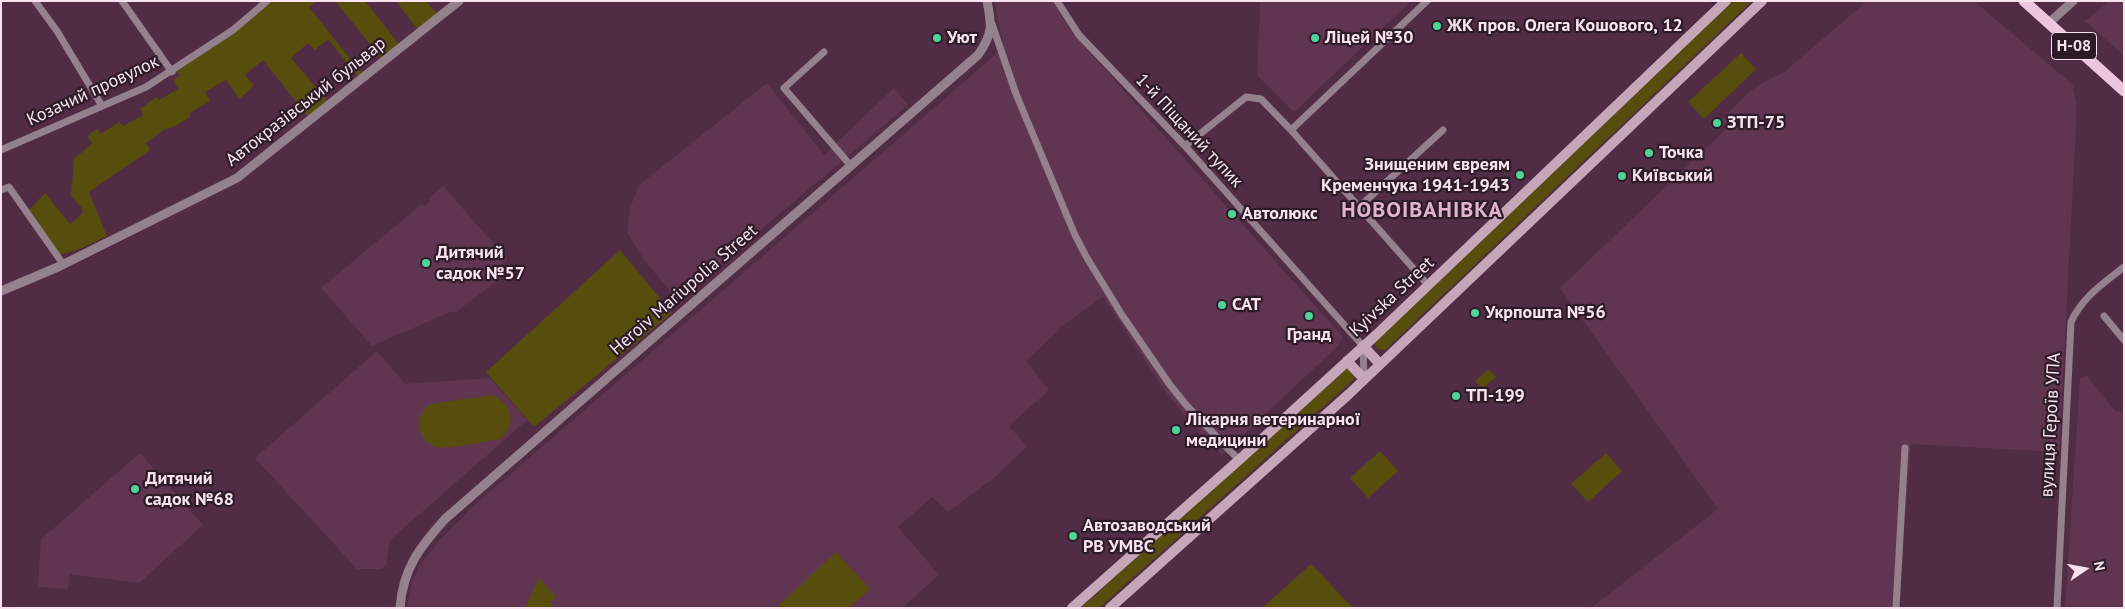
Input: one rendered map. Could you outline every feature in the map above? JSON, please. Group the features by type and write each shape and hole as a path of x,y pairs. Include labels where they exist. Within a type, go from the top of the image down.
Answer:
{"main road":[{"name":"Kyivska Street","path":"1072,608 1364,346 1726,1"},
{"path":"1110,608 1364,379 1762,1"},
{"name":"Н-08","path":"2024,1 2124,91"},
{"path":"1364,346 1380,364"},
{"path":"1347,361 1364,379"}],"street":[{"path":"35,1 58,31 102,106"},
{"path":"122,1 172,72"},
{"name":"Автокразівський бульвар","path":"1,291 63,264 237,178 460,1"},
{"path":"987,1 992,24 1016,94 1075,235 1087,258 1122,315 1170,385 1186,406 1239,460"},
{"name":"1-й Піщаний тупик","path":"1057,1 1080,35 1185,146 1364,346"},
{"path":"1291,130 1427,1"},
{"path":"2048,23 2073,1"},
{"name":"Козачий провулок","path":"1,150 146,87 172,72 233,30 262,3"},
{"name":"Heroiv Mariupolia Street","path":"400,608 406,577 420,547 445,519 978,55 986,43 992,24"},
{"path":"824,52 784,88 851,166"},
{"path":"1185,146 1246,97 1261,99 1291,130 1428,285"},
{"path":"1358,208 1443,130"},
{"path":"1,190 9,187 63,264"},
{"name":"вулиця Героїв УПА","path":"2057,608 2071,322 2077,308 2088,296 2124,267"},
{"path":"2104,316 2124,340"},
{"path":"1364,346 1364,379"},
{"path":"1896,608 1906,448"}],"shaded area":[{"path":"260,1 316,1 309,7 362,74 358,77 328,39 315,50 308,43 291,58 327,100 308,117 263,60 245,75 254,86 239,99 226,80 205,92 210,101 190,113 190,117 174,127 165,129 146,143 150,150 89,192 107,236 82,248 60,255 29,210 45,193 70,224 83,213 81,207 71,196 74,159 92,143 87,136 97,129 101,134 119,122 123,126 143,115 140,109 156,97 159,100 178,89 173,80 180,75 173,66 235,25 258,6 257,4"},
{"path":"335,1 365,1 399,44 382,59"},
{"path":"396,1 426,1 437,14 417,29"},
{"path":"994,1 1053,1 1069,29 1342,336 1340,344 1222,455 1192,424 1168,395 1103,297 1056,330 1057,332 1026,361 1049,390 1009,426 1027,446 994,478 948,512 932,497 898,527 939,575 902,608 407,608 412,583 420,565 439,541 477,503 994,56 1003,43"},
{"name":"Ліцей №30","path":"1260,1 1411,1 1294,112 1257,75"},
{"path":"1733,1 1752,1 1385,350 1377,349 1375,344 1377,340"},
{"path":"1867,1 1974,1 2073,85 2077,107 2059,452 1911,444 1898,608 1591,608 1718,509 1560,288 1727,128 1721,120 1749,92 1784,72"},
{"path":"2110,1 2124,1 2124,56 2085,21"},
{"path":"1741,53 1756,69 1704,119 1688,102"},
{"path":"767,83 824,155 894,88 908,105 678,300 644,260 627,232 630,208 639,185"},
{"name":"Дитячий садок №57","path":"443,186 507,259 498,267 505,275 456,312 450,312 372,346 321,288 422,204 424,206 430,201 428,199"},
{"path":"620,250 672,313 534,427 486,372"},
{"path":"377,351 405,384 490,378 527,420 390,540 386,565 381,569 357,569 255,458"},
{"path":"1345,369 1348,369 1355,375 1354,379 1099,608 1081,608"},
{"path":"1489,369 1496,377 1482,389 1475,381"},
{"path":"2087,376 2115,411 2124,412 2124,608 2065,608 2080,378"},
{"path":"492,395 504,404 510,415 509,427 500,439 442,448 427,442 421,434 419,427 420,417 423,411 431,404"},
{"path":"1380,451 1398,471 1368,498 1350,478"},
{"name":"Дитячий садок №68","path":"140,453 203,525 139,583 70,574 68,589 38,587 41,539"},
{"path":"1606,453 1622,471 1588,502 1571,484"},
{"path":"836,552 870,589 849,608 776,608"},
{"path":"1311,564 1353,608 1262,608"},
{"path":"539,578 556,597 550,602 555,608 525,608"}],"place":[{"name":"ЖК пров. Олега Кошового, 12","path":"1437,26"},
{"name":"Уют","path":"937,38"},
{"name":"Ліцей №30","path":"1315,38"},
{"name":"ЗТП-75","path":"1717,123"},
{"name":"Точка","path":"1649,153"},
{"name":"Знищеним євреям Кременчука 1941-1943","path":"1520,175"},
{"name":"Київський","path":"1622,176"},
{"name":"Автолюкс","path":"1232,214"},
{"name":"Дитячий садок №57","path":"426,263"},
{"name":"САТ","path":"1222,305"},
{"name":"Укрпошта №56","path":"1475,313"},
{"name":"Гранд","path":"1309,316"},
{"name":"ТП-199","path":"1456,396"},
{"name":"Лікарня ветеринарної медицини","path":"1176,430"},
{"name":"Дитячий садок №68","path":"135,489"},
{"name":"Автозаводський РВ УМВС","path":"1073,536"}],"district":[{"name":"НОВОІВАНІВКА","path":"1422,211"}]}
